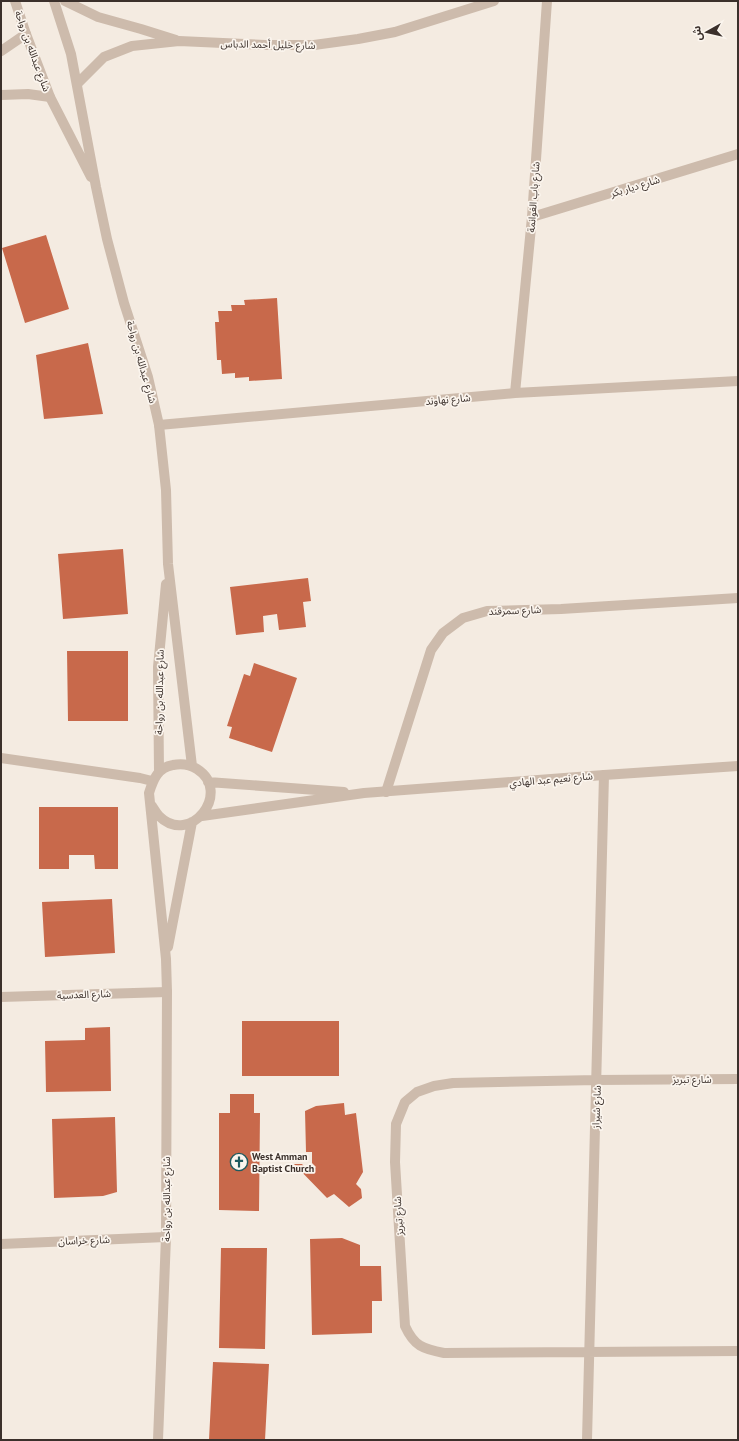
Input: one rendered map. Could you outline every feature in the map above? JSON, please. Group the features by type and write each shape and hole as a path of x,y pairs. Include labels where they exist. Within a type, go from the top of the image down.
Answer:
{"street":[{"name":"شارع عبدالله بن رواحة","path":"15,1 50,97 96,187"},
{"name":"شارع عبدالله بن رواحة","path":"54,1 71,54 107,239 124,303 148,377 159,425 166,490 168,564 192,766"},
{"name":"شارع خليل أحمد الدباس","path":"65,1 98,17 179,41"},
{"name":"شارع خليل أحمد الدباس","path":"77,84 104,57 132,46 179,41 265,46 322,44 395,32 494,1"},
{"name":"شارع باب الغوانمة","path":"515,393 532,217 547,1"},
{"path":"1,52 26,34"},
{"path":"1,95 28,94 50,97"},
{"name":"شارع ديار بكر","path":"532,217 738,154"},
{"name":"شارع نهاوند","path":"159,425 515,393 738,381"},
{"name":"شارع عبدالله بن رواحة","path":"159,772 158,667 168,564"},
{"name":"شارع سمرقند","path":"386,792 431,650 444,633 463,618 487,610 561,609 738,598"},
{"path":"1,758 152,781"},
{"path":"181,763 192,766 202,772 208,782 211,794 208,806 202,816 192,822 180,825 168,822 158,816 152,806 150,793 152,781 159,772 169,765 181,763"},
{"name":"شارع نعيم عبد الهادي","path":"202,816 364,794 738,766"},
{"name":"شارع شيراز","path":"587,1440 604,775"},
{"name":"شارع نعيم عبد الهادي","path":"208,782 364,794"},
{"name":"شارع عبدالله بن رواحة","path":"152,806 166,959 167,992 166,1237 158,1440"},
{"name":"شارع عبدالله بن رواحة","path":"166,959 192,822"},
{"name":"شارع العدسية","path":"1,997 167,992"},
{"name":"شارع تبريز","path":"738,1079 453,1083 434,1086 417,1092 405,1102 396,1124 395,1162 405,1326 414,1342 432,1351 444,1353 738,1351"},
{"name":"شارع خراسان","path":"1,1244 166,1237"}],"building":[{"path":"46,235 69,309 25,323 2,248"},
{"path":"277,298 282,379 249,381 249,377 235,378 235,373 222,374 221,360 217,360 215,322 219,322 218,311 232,311 231,305 245,305 244,300"},
{"path":"88,343 103,414 44,419 36,355"},
{"path":"123,549 128,614 63,619 58,554"},
{"path":"308,578 311,601 303,602 306,627 279,630 277,614 263,616 264,632 236,635 230,587"},
{"path":"67,651 128,651 128,721 68,721"},
{"path":"254,663 297,678 272,752 229,738 232,727 227,726 244,674 250,676"},
{"path":"39,807 118,807 118,869 95,869 94,855 69,855 69,869 39,869"},
{"path":"112,899 115,953 45,957 42,902"},
{"path":"242,1021 339,1021 339,1076 242,1076"},
{"path":"110,1027 111,1091 46,1092 45,1041 85,1040 85,1028"},
{"name":"West Amman Baptist Church","path":"230,1094 254,1094 254,1113 260,1113 259,1211 219,1210 219,1113 230,1113"},
{"path":"344,1103 345,1115 356,1113 363,1172 356,1184 361,1189 362,1198 349,1207 334,1194 327,1198 294,1164 302,1164 310,1173 316,1167 312,1163 312,1152 306,1152 305,1111 316,1106"},
{"path":"115,1117 117,1192 103,1196 54,1198 52,1119"},
{"path":"342,1238 360,1245 360,1266 381,1266 382,1301 372,1301 372,1333 312,1335 310,1239"},
{"path":"221,1248 267,1248 265,1349 219,1348"},
{"path":"213,1362 269,1364 265,1440 209,1440"}],"place":[{"name":"West Amman Baptist Church","path":"239,1162"}]}
